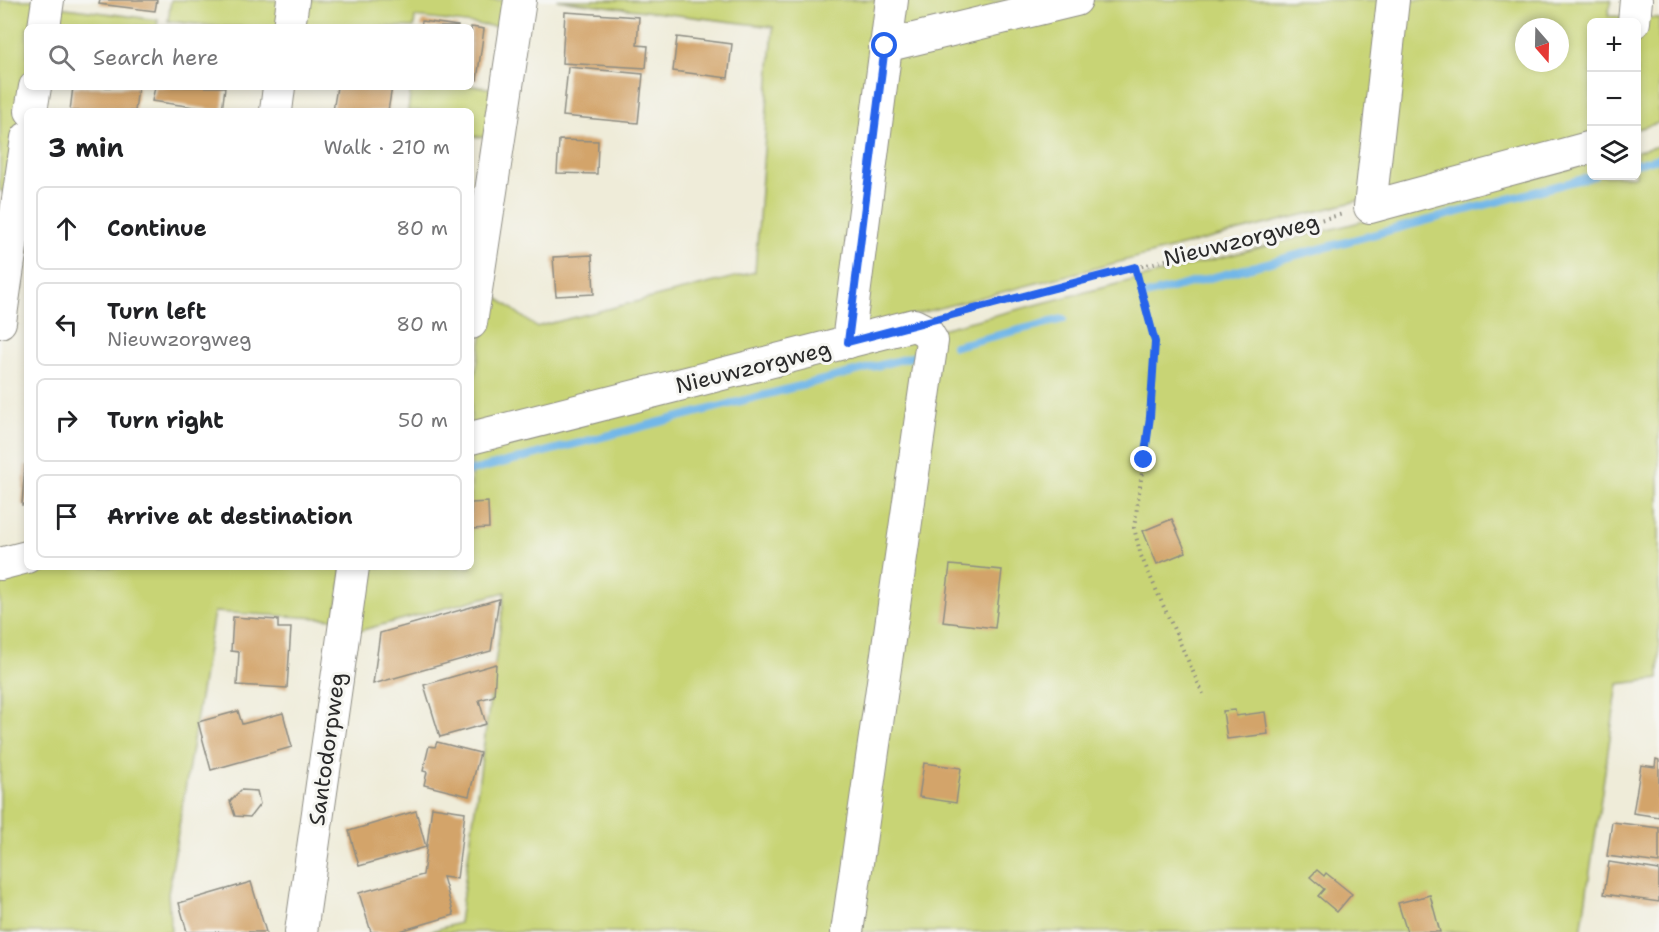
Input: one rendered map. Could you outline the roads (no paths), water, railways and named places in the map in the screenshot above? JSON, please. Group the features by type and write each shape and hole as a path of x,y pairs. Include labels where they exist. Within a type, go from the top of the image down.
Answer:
{"street":[{"path":"44,24 48,0"},
{"path":"289,24 293,0"},
{"path":"474,303 520,0"},
{"path":"848,342 892,0"},
{"path":"885,46 1076,0"},
{"path":"1393,0 1370,207 1587,148"},
{"path":"1634,18 1636,0"},
{"path":"32,108 34,90"},
{"path":"276,108 279,90"},
{"path":"0,322 24,158"},
{"name":"Nieuwzorgweg","path":"474,437 914,325 926,331 932,341 847,932"},
{"path":"0,564 24,558"},
{"name":"Santodorpweg","path":"301,932 353,570"}],"waterway":[{"path":"1641,163 1659,158"},
{"path":"1146,295 1587,178"},
{"path":"955,346 1063,319"},
{"path":"474,470 915,356"}]}
